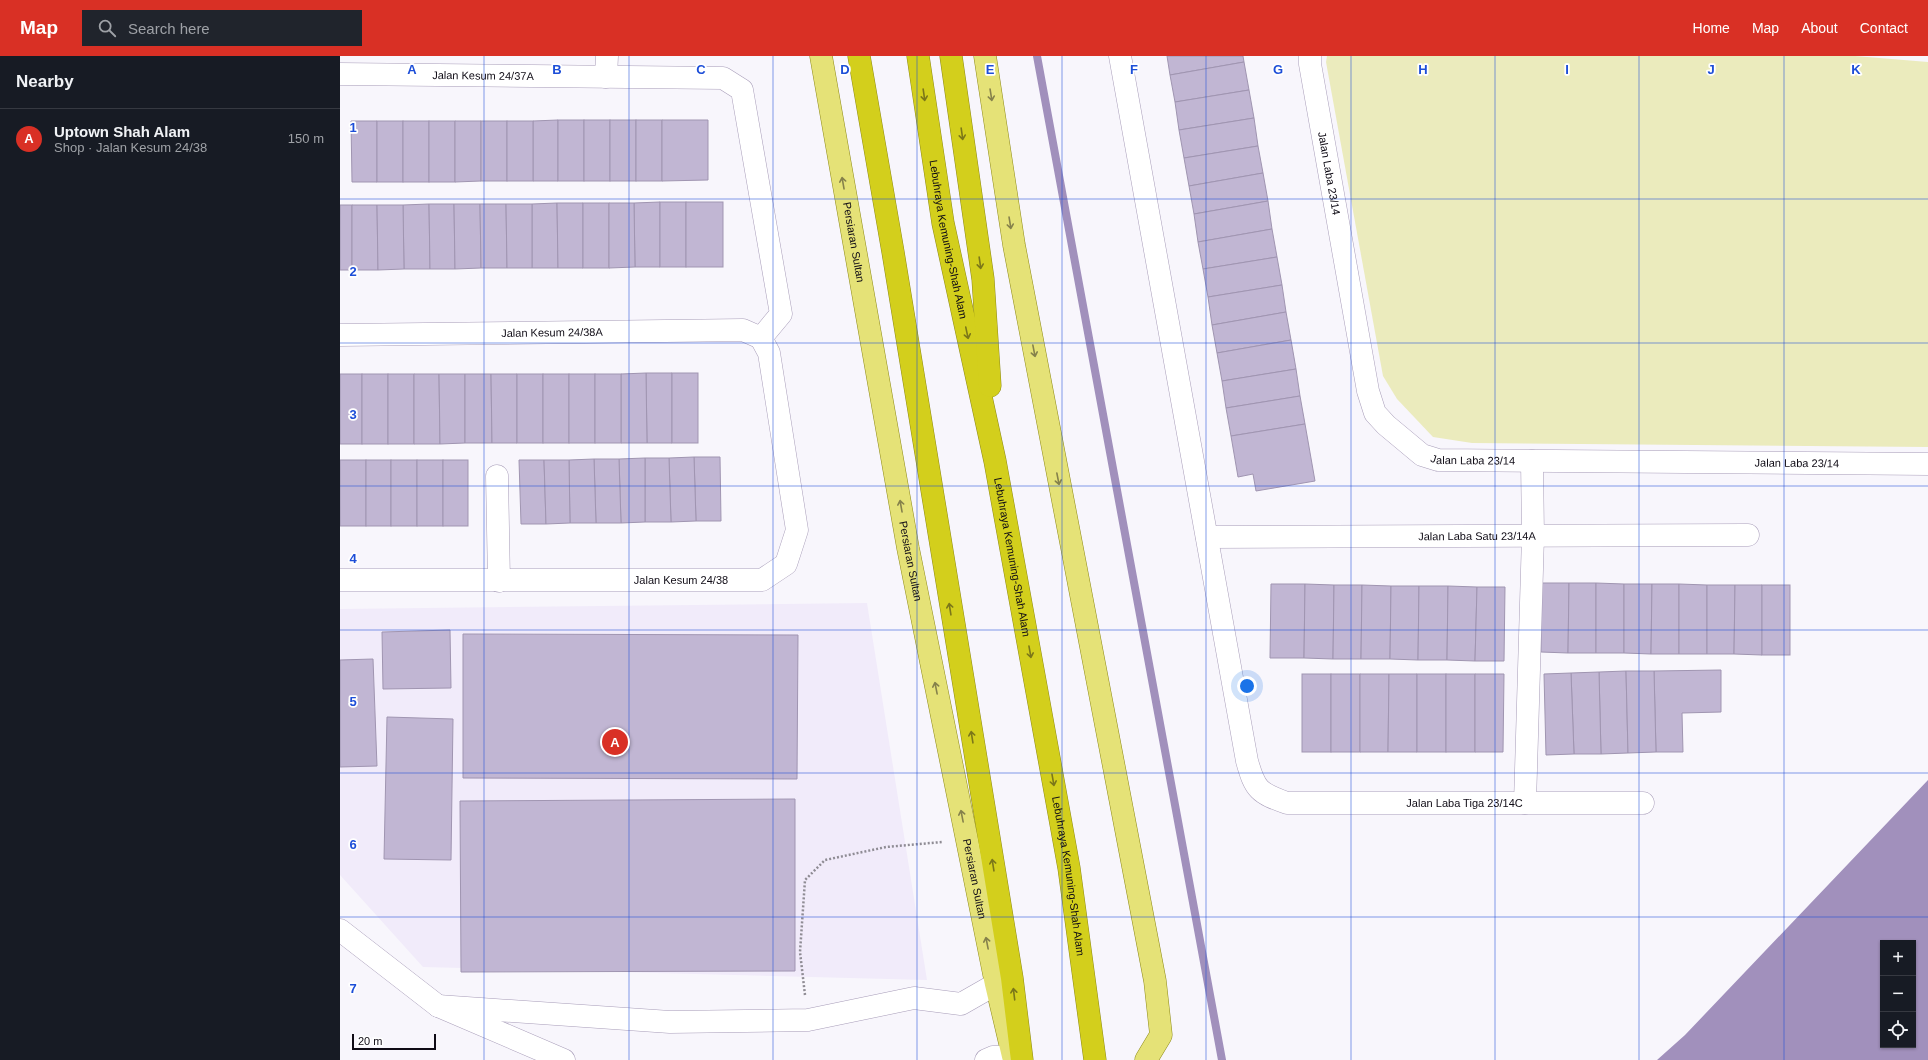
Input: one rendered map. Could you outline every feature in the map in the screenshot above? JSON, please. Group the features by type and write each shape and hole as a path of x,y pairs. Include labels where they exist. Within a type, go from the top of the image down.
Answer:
{"highway":[{"path":"859,56 894,252 952,618 1012,978 1018,1059"},
{"name":"Lebuhraya Kemuning-Shah Alam","path":"918,56 943,224 995,461 1069,868 1096,1060"},
{"path":"951,62 982,279 995,461"}],"main road":[{"name":"Persiaran Sultan","path":"821,56 908,548 996,984 1018,1059"},
{"path":"985,56 1014,245 1154,981 1161,1034 1146,1060"}],"street":[{"path":"1120,56 1207,537"},
{"name":"Jalan Laba 23/14","path":"1310,56 1310,64 1368,391 1375,413 1386,425 1422,455 1438,460 1928,464"},
{"name":"Jalan Kesum 24/37A","path":"340,74 606,66 723,78 742,90 781,314 761,338"},
{"name":"Jalan Kesum 24/38A","path":"340,335 743,330 761,338"},
{"name":"Jalan Kesum 24/38","path":"340,580 762,580 786,564 797,530 768,353 761,338"},
{"path":"1525,803 1533,536 1532,461"},
{"path":"497,476 499,581"},
{"name":"Jalan Laba Satu 23/14A","path":"1207,537 1748,535"},
{"name":"Jalan Laba Tiga 23/14C","path":"1207,537 1247,761 1253,783 1268,796 1287,803 1643,803"},
{"path":"340,930 438,1006 564,1060"},
{"path":"438,1006 670,1022 808,1020 914,998 961,1004 996,984"},
{"path":"986,1060 993,1057 1018,1059"}],"path":[{"path":"808,1020 800,952 805,880 825,860 886,847 967,840"}],"shaded area":[{"path":"867,603 927,980 423,967 340,875 340,609"},
{"path":"1928,780 1928,1060 1657,1060 1685,1035"}],"green space":[{"path":"1327,56 1855,56 1928,62 1928,447 1472,443 1433,437 1397,399 1383,376 1326,62"}],"building":[{"path":"1167,56 1243,56 1244,62 1170,75"},
{"path":"1244,62 1249,90 1175,102 1170,75"},
{"path":"1249,90 1254,118 1179,130 1175,102"},
{"path":"1254,118 1258,146 1184,158 1179,130"},
{"path":"558,120 558,181 533,181 533,121"},
{"path":"558,120 584,120 584,181 558,181"},
{"path":"584,120 610,120 610,181 584,181"},
{"path":"610,120 636,120 636,181 610,181"},
{"path":"636,120 662,120 662,181 636,181"},
{"path":"662,120 708,120 708,180 662,181"},
{"path":"351,121 377,121 377,182 352,182"},
{"path":"377,121 403,121 403,182 377,182"},
{"path":"403,121 429,121 429,182 403,182"},
{"path":"429,121 455,121 455,182 429,182"},
{"path":"455,121 481,121 481,181 455,182"},
{"path":"481,121 507,121 507,181 481,181"},
{"path":"507,121 533,121 533,181 507,181"},
{"path":"1258,146 1263,173 1189,186 1184,158"},
{"path":"1263,173 1268,201 1194,214 1189,186"},
{"path":"1268,201 1272,229 1198,242 1194,214"},
{"path":"660,202 660,267 635,267 634,203"},
{"path":"660,202 686,202 686,267 660,267"},
{"path":"686,202 723,202 723,267 686,267"},
{"path":"557,203 558,268 532,268 532,204"},
{"path":"557,203 583,203 583,268 558,268"},
{"path":"583,203 609,203 609,268 583,268"},
{"path":"609,203 634,203 635,267 609,268"},
{"path":"429,204 430,269 404,269 403,205"},
{"path":"429,204 454,204 455,269 430,269"},
{"path":"454,204 480,204 481,268 455,269"},
{"path":"480,204 506,204 507,268 481,268"},
{"path":"506,204 532,204 532,268 507,268"},
{"path":"340,205 352,205 352,270 340,270"},
{"path":"352,205 377,205 378,270 352,270"},
{"path":"377,205 403,205 404,269 378,270"},
{"path":"1272,229 1277,257 1203,269 1198,242"},
{"path":"1277,257 1282,285 1208,297 1203,269"},
{"path":"1282,285 1286,312 1212,325 1208,297"},
{"path":"1286,312 1291,340 1217,353 1212,325"},
{"path":"1291,340 1296,369 1222,381 1217,353"},
{"path":"1296,369 1300,396 1226,408 1222,381"},
{"path":"646,373 672,373 672,443 647,443"},
{"path":"646,373 647,443 621,443 621,374"},
{"path":"672,373 698,373 698,443 672,443"},
{"path":"340,374 362,374 362,444 340,444"},
{"path":"362,374 388,374 388,444 362,444"},
{"path":"388,374 414,374 414,444 388,444"},
{"path":"414,374 439,374 440,444 414,444"},
{"path":"439,374 465,374 465,443 440,444"},
{"path":"465,374 491,374 492,443 465,443"},
{"path":"491,374 517,374 517,443 492,443"},
{"path":"517,374 543,374 543,443 517,443"},
{"path":"543,374 569,374 569,443 543,443"},
{"path":"569,374 595,374 595,443 569,443"},
{"path":"595,374 621,374 621,443 595,443"},
{"path":"1300,396 1305,424 1231,436 1226,408"},
{"path":"1305,424 1315,481 1256,491 1253,474 1238,477 1231,436"},
{"path":"694,457 720,457 721,521 696,521"},
{"path":"694,457 696,521 671,522 669,458"},
{"path":"645,458 669,458 671,522 645,522"},
{"path":"645,458 645,522 621,523 619,459"},
{"path":"594,459 619,459 621,523 596,523"},
{"path":"594,459 596,523 570,523 569,460"},
{"path":"340,460 366,460 366,526 340,526"},
{"path":"366,460 391,460 391,526 366,526"},
{"path":"391,460 417,460 417,526 391,526"},
{"path":"417,460 443,460 443,526 417,526"},
{"path":"443,460 468,460 468,526 443,526"},
{"path":"519,460 544,460 546,524 521,524"},
{"path":"544,460 569,460 570,523 546,524"},
{"path":"1541,583 1569,583 1568,653 1541,652"},
{"path":"1569,583 1596,583 1596,653 1568,653"},
{"path":"1596,583 1624,584 1624,653 1596,653"},
{"path":"1271,584 1305,584 1304,658 1270,658"},
{"path":"1305,584 1334,585 1333,659 1304,658"},
{"path":"1624,584 1652,584 1651,654 1624,653"},
{"path":"1652,584 1679,584 1679,654 1651,654"},
{"path":"1679,584 1707,585 1707,654 1679,654"},
{"path":"1334,585 1362,585 1361,659 1333,659"},
{"path":"1362,585 1391,586 1390,659 1361,659"},
{"path":"1707,585 1735,585 1734,654 1707,654"},
{"path":"1735,585 1762,585 1762,655 1734,654"},
{"path":"1762,585 1790,585 1790,655 1762,655"},
{"path":"1391,586 1419,586 1418,660 1390,659"},
{"path":"1419,586 1448,586 1447,660 1418,660"},
{"path":"1448,586 1477,587 1475,661 1447,660"},
{"path":"1477,587 1505,587 1504,661 1475,661"},
{"path":"450,630 451,688 383,689 382,632"},
{"path":"463,634 798,635 797,779 463,778"},
{"path":"373,659 377,766 340,767 340,660"},
{"path":"1721,670 1721,712 1682,713 1683,752 1656,752 1654,671"},
{"path":"1626,671 1628,753 1601,754 1599,672"},
{"path":"1626,671 1654,671 1656,752 1628,753"},
{"path":"1599,672 1601,754 1574,754 1571,673"},
{"path":"1571,673 1574,754 1546,755 1544,674"},
{"path":"1302,674 1331,674 1331,752 1302,752"},
{"path":"1331,674 1360,674 1360,752 1331,752"},
{"path":"1360,674 1389,674 1388,752 1360,752"},
{"path":"1389,674 1417,674 1417,752 1388,752"},
{"path":"1417,674 1446,674 1446,752 1417,752"},
{"path":"1446,674 1475,674 1475,752 1446,752"},
{"path":"1475,674 1504,674 1503,752 1475,752"},
{"path":"387,717 453,719 451,860 384,859"},
{"path":"795,799 795,971 461,972 460,801"}],"waterway":[{"path":"1037,56 1222,1060"}],"place":[{"name":"Uptown Shah Alam","path":"615,742"}]}
